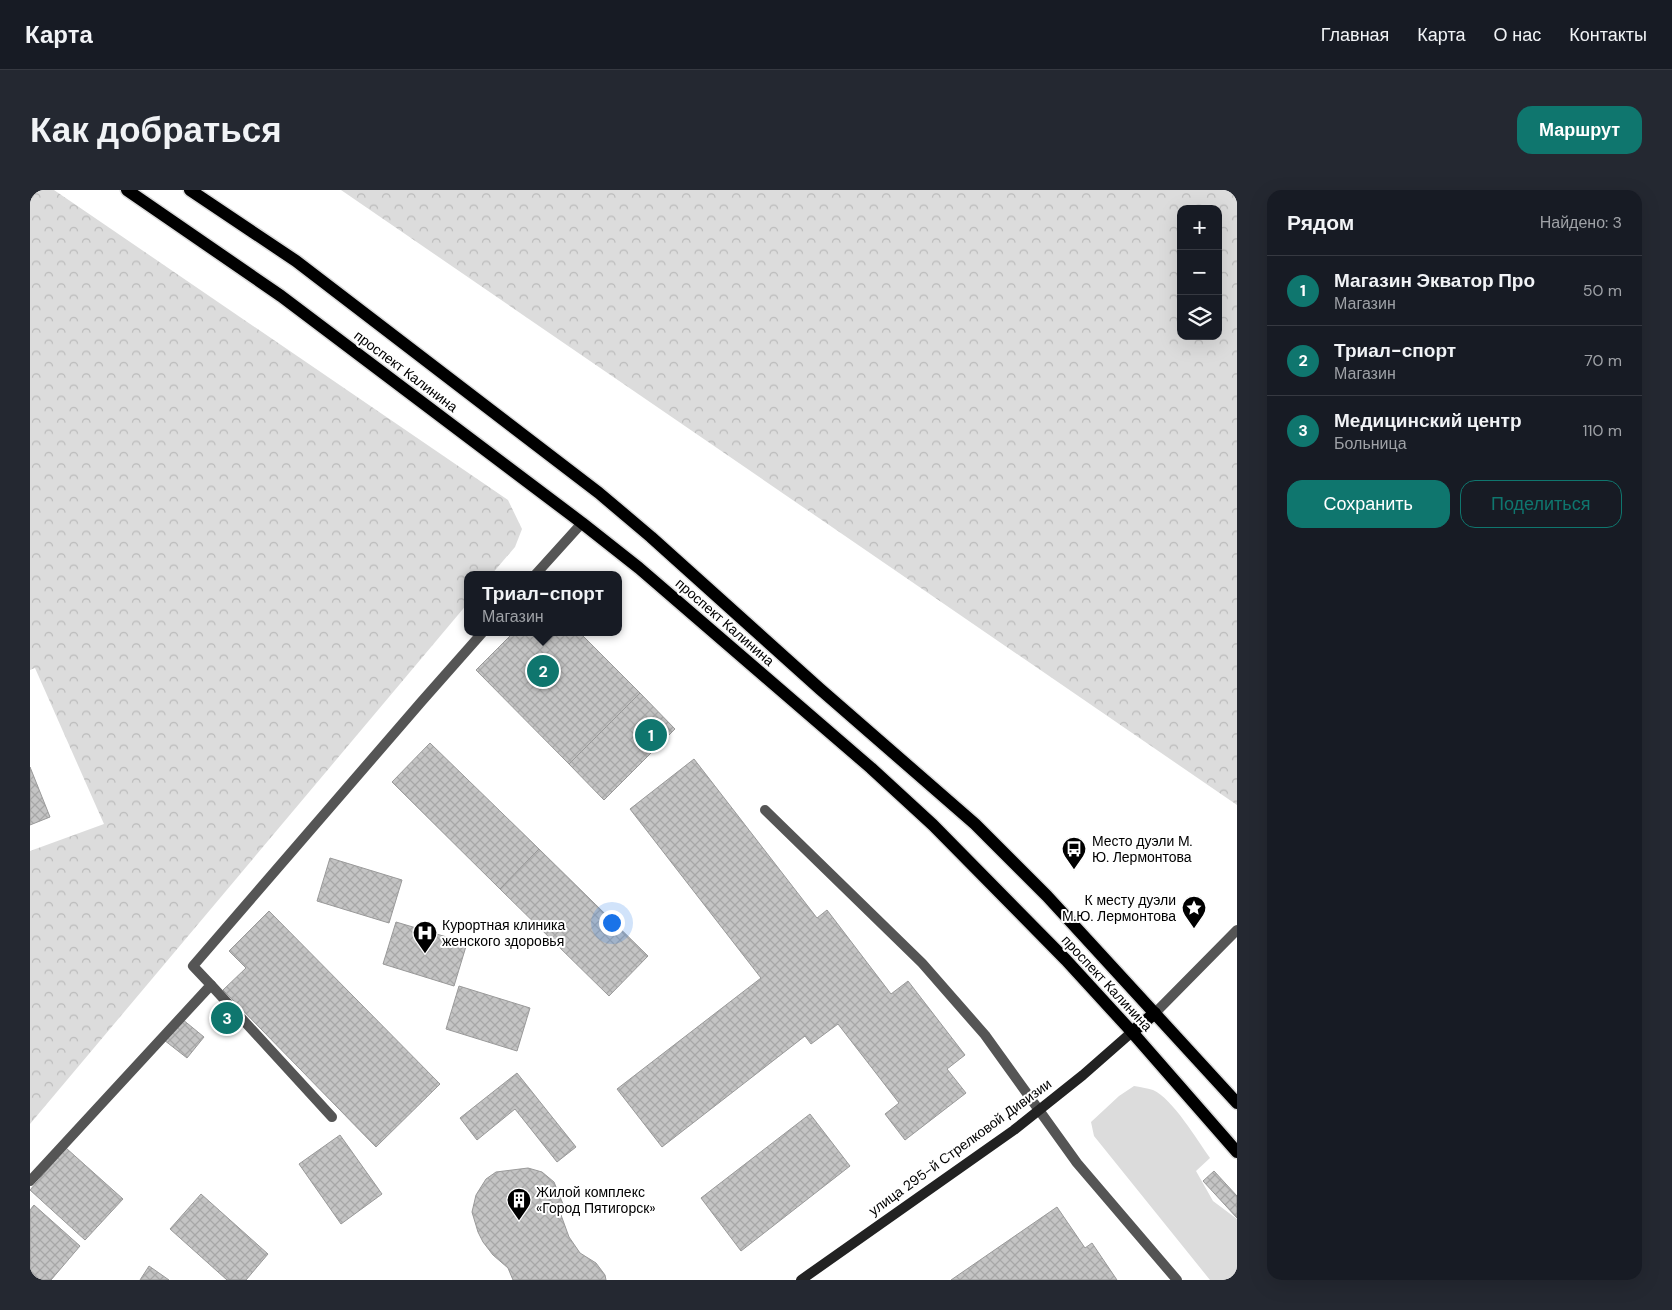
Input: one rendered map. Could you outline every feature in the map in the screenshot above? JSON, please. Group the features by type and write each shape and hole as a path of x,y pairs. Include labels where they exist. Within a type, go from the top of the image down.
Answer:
{"main road":[{"name":"проспект Калинина","path":"128,190 281,296 582,523 639,568 871,768 933,826 1066,960 1237,1152"},
{"name":"проспект Калинина","path":"190,190 296,261 598,493 651,537 820,689 975,824 1048,896 1237,1103"},
{"name":"улица 295-й Стрелковой Дивизии","path":"1132,1032 1155,1013"}],"street":[{"path":"539,571 582,523"},
{"path":"332,1117 193,966 479,636"},
{"path":"765,810 922,963 985,1035 1077,1163 1177,1280"},
{"path":"1155,1013 1237,930"},
{"path":"30,1181 211,985"},
{"name":"улица 295-й Стрелковой Дивизии","path":"802,1280 1014,1130 1132,1032"}],"green space":[{"path":"30,190 54,190 508,500 522,529 515,547 494,571 464,571 464,608 30,1124 30,851 104,824 35,668 30,670"},
{"path":"341,190 1237,190 1237,805"},
{"path":"1134,1086 1153,1090 1169,1102 1210,1158 1196,1171 1213,1201 1237,1219 1237,1280 1210,1280 1094,1136 1091,1122 1119,1096"}],"building":[{"path":"510,636 583,636 640,693 569,764 476,670"},
{"path":"640,693 675,729 604,800 569,764"},
{"path":"430,743 539,849 500,889 392,782"},
{"path":"694,759 817,918 827,910 891,994 908,981 965,1055 947,1069 966,1093 905,1140 885,1114 899,1103 838,1024 811,1044 805,1036 662,1147 617,1089 761,978 630,809"},
{"path":"30,767 50,817 30,825"},
{"path":"539,849 648,956 609,996 500,889"},
{"path":"330,858 402,880 389,923 317,901"},
{"path":"269,911 440,1084 376,1147 223,990 246,968 229,951"},
{"name":"Курортная клиника женского здоровья","path":"396,922 467,943 454,986 383,964"},
{"path":"459,986 530,1008 517,1051 446,1029"},
{"path":"182,1019 204,1037 187,1058 164,1040"},
{"path":"517,1073 576,1147 557,1162 515,1109 477,1140 460,1118"},
{"path":"810,1114 850,1166 741,1251 701,1198"},
{"path":"340,1135 382,1194 341,1224 299,1164"},
{"path":"66,1148 123,1199 85,1240 30,1190"},
{"name":"Жилой комплекс «Город Пятигорск»","path":"528,1168 542,1172 554,1182 563,1204 561,1215 569,1237 580,1253 596,1263 605,1275 606,1280 513,1280 508,1268 493,1255 483,1242 472,1212 476,1195 486,1179 496,1172"},
{"path":"1214,1171 1237,1196 1237,1218 1203,1181"},
{"path":"201,1194 268,1254 246,1280 227,1280 170,1229"},
{"path":"34,1205 80,1246 51,1280 32,1280 30,1278 30,1210"},
{"path":"1057,1207 1085,1248 1092,1243 1117,1280 951,1280"},
{"path":"149,1266 169,1280 140,1280"}],"place":[{"name":"Триал-спорт","path":"543,671"},
{"name":"Магазин Экватор Про","path":"651,735"},
{"name":"Место дуэли М. Ю. Лермонтова","path":"1074,870"},
{"name":"К месту дуэли М.Ю. Лермонтова","path":"1194,929"},
{"name":"Курортная клиника женского здоровья","path":"425,954"},
{"name":"Медицинский центр","path":"227,1018"},
{"name":"Жилой комплекс «Город Пятигорск»","path":"519,1221"}]}
